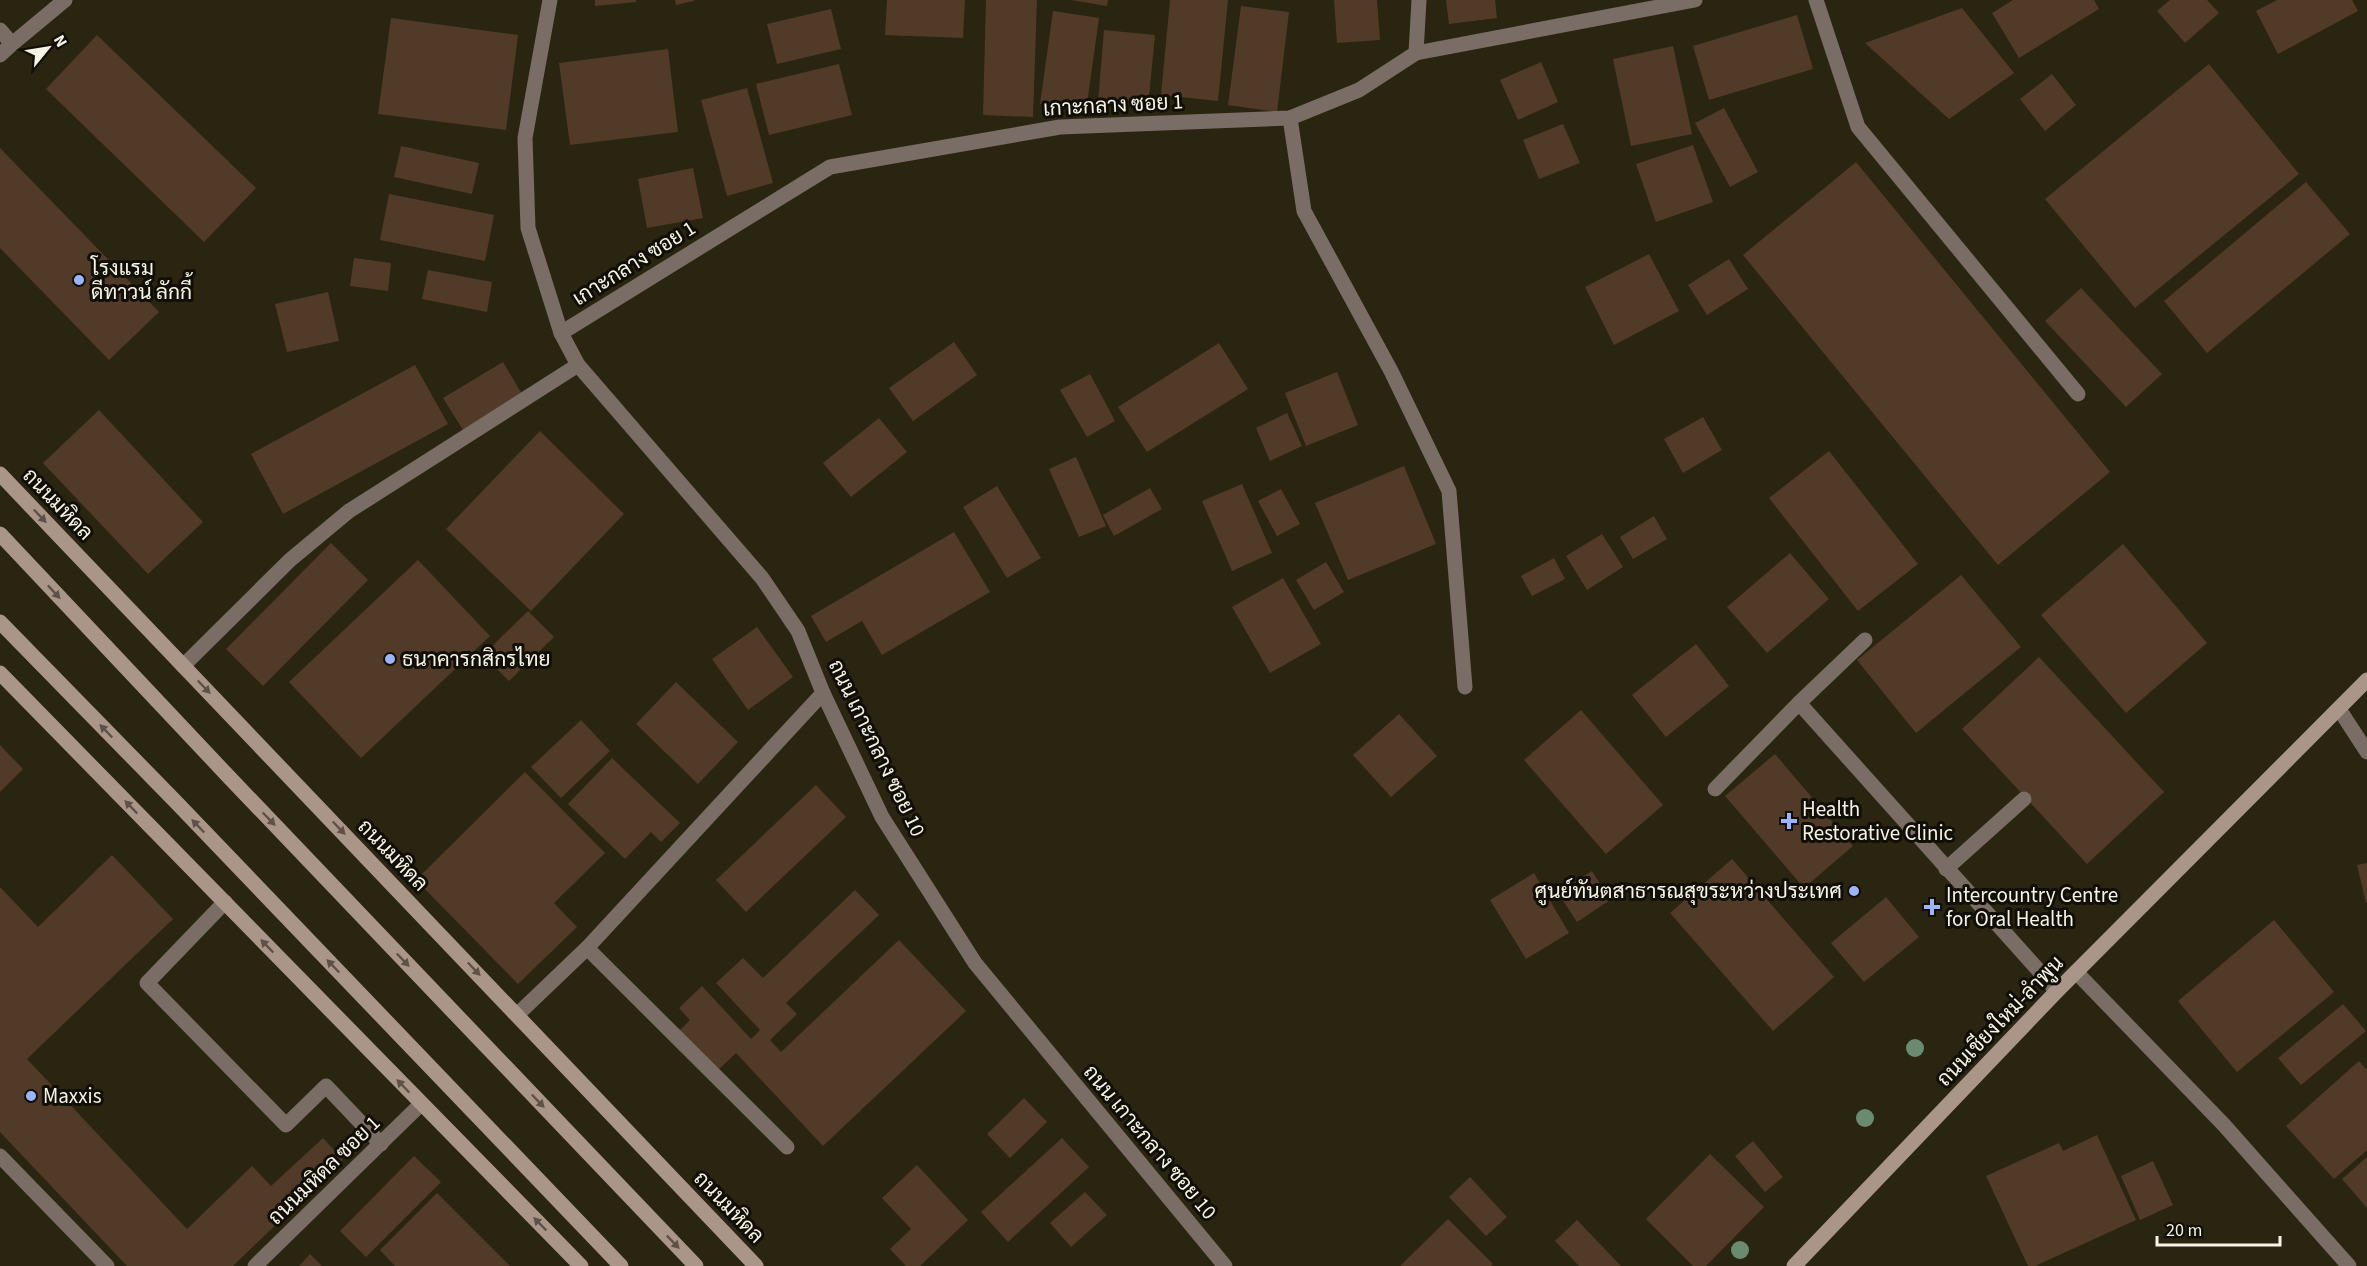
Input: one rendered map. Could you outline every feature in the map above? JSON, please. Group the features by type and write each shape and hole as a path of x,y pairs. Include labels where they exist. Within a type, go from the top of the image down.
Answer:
{"main road":[{"name":"ถนนมหิดล","path":"0,474 756,1266"},
{"path":"0,534 696,1266"},
{"path":"0,622 621,1266"},
{"path":"0,673 581,1266"},
{"name":"ถนนเชียงใหม่-ลำพูน","path":"1794,1266 2076,972 2367,680"}],"street":[{"path":"0,55 65,0"},
{"name":"ถนน เกาะกลาง ซอย 10","path":"550,0 525,138 528,228 561,333 578,365 762,578 798,631 823,693 882,818 975,963 1225,1266"},
{"path":"1416,53 1419,0"},
{"name":"เกาะกลาง ซอย 1","path":"561,333 830,167 1060,127 1290,118 1359,90 1416,53 1695,0"},
{"path":"1816,0 1858,127 2078,394"},
{"path":"0,30 12,44"},
{"path":"1290,118 1304,210 1391,371 1449,491 1466,687"},
{"path":"183,666 290,560 349,511 578,365"},
{"path":"1715,789 1799,703 1865,640"},
{"path":"517,1015 586,948 823,693"},
{"path":"1799,703 2057,992"},
{"path":"2339,708 2367,752"},
{"path":"1946,869 2024,799"},
{"path":"225,902 147,983 286,1125 326,1086 381,1144"},
{"path":"586,948 788,1147"},
{"path":"2076,972 2224,1125 2349,1266"},
{"name":"ถนนมหิดล ซอย 1","path":"255,1266 421,1104"},
{"path":"0,1156 107,1266"}],"building":[{"path":"595,0 636,0 636,2 595,6"},
{"path":"675,0 694,0 694,1 676,5"},
{"path":"887,0 965,0 963,38 885,35"},
{"path":"986,0 1037,0 1033,117 983,115"},
{"path":"1071,0 1108,0 1107,6"},
{"path":"1170,0 1228,0 1218,101 1161,95"},
{"path":"1334,0 1377,0 1380,40 1337,43"},
{"path":"1446,0 1495,0 1497,18 1449,24"},
{"path":"2013,0 2094,0 2099,9 2019,58 1992,13"},
{"path":"2170,0 2207,0 2219,13 2185,43 2157,11"},
{"path":"2277,0 2352,0 2358,11 2278,54 2256,11"},
{"path":"1241,6 1289,12 1277,112 1228,105"},
{"path":"1962,8 2014,73 1949,119 1865,43"},
{"path":"831,9 841,49 777,64 767,24"},
{"path":"1053,11 1099,18 1086,111 1040,104"},
{"path":"1797,15 1813,69 1709,100 1693,46"},
{"path":"391,18 518,35 506,130 378,114"},
{"path":"1104,30 1155,35 1148,107 1098,102"},
{"path":"97,35 256,188 204,242 46,89"},
{"path":"1673,46 1692,134 1631,146 1613,59"},
{"path":"668,49 678,132 570,145 559,63"},
{"path":"1541,62 1558,102 1518,120 1500,80"},
{"path":"839,64 852,115 769,135 756,84"},
{"path":"2209,64 2299,174 2135,308 2045,199"},
{"path":"2052,74 2076,105 2045,131 2020,99"},
{"path":"747,88 773,183 727,196 701,100"},
{"path":"1724,108 1758,172 1730,187 1695,123"},
{"path":"1563,124 1580,163 1539,179 1523,140"},
{"path":"1693,145 1713,202 1656,222 1636,164"},
{"path":"401,146 479,163 472,194 394,177"},
{"name":"โรงแรม ดีทาวน์ ลักกี้","path":"0,148 159,312 109,360 0,248"},
{"path":"1856,162 2110,472 1998,565 1743,255"},
{"path":"693,168 703,218 647,228 638,179"},
{"path":"2306,182 2350,234 2207,353 2164,301"},
{"path":"389,194 494,215 485,261 380,240"},
{"path":"1649,254 1679,311 1614,345 1585,287"},
{"path":"354,258 391,263 388,291 350,286"},
{"path":"1729,259 1748,289 1707,315 1688,285"},
{"path":"428,270 492,282 487,312 422,299"},
{"path":"2081,288 2162,374 2126,407 2045,321"},
{"path":"328,292 339,341 287,352 275,304"},
{"path":"954,342 977,375 913,421 889,388"},
{"path":"1219,343 1248,389 1147,452 1118,407"},
{"path":"503,362 522,394 463,430 443,398"},
{"path":"415,365 448,424 283,514 251,454"},
{"path":"1337,372 1358,425 1306,446 1285,393"},
{"path":"1090,374 1115,421 1087,437 1060,390"},
{"path":"99,410 203,522 148,574 43,463"},
{"path":"1287,413 1302,446 1270,461 1256,428"},
{"path":"1703,417 1722,450 1683,473 1664,439"},
{"path":"879,418 907,452 851,497 823,463"},
{"path":"540,431 624,514 531,611 446,529"},
{"path":"1829,451 1918,564 1858,611 1769,498"},
{"path":"1076,457 1106,526 1079,537 1049,469"},
{"path":"1404,466 1436,544 1348,580 1315,503"},
{"path":"1242,484 1272,553 1232,571 1202,501"},
{"path":"997,486 1041,558 1007,578 963,507"},
{"path":"1150,488 1162,509 1114,536 1103,515"},
{"path":"1281,489 1300,524 1277,536 1258,501"},
{"path":"1654,516 1667,539 1633,559 1620,537"},
{"path":"954,532 990,592 882,655 862,621 826,642 811,616"},
{"path":"1602,534 1623,567 1587,590 1566,556"},
{"path":"331,543 368,580 263,686 226,649"},
{"path":"2123,544 2207,643 2126,713 2041,615"},
{"path":"1790,553 1829,599 1767,653 1727,607"},
{"path":"1554,558 1565,579 1532,596 1521,576"},
{"name":"ธนาคารกสิกรไทย","path":"418,560 490,636 361,758 289,682"},
{"path":"1326,562 1344,592 1314,610 1296,580"},
{"path":"1961,575 2021,647 1916,733 1857,660"},
{"path":"1283,578 1321,644 1270,673 1232,607"},
{"path":"528,611 554,637 509,681 483,655"},
{"path":"757,627 793,677 748,710 712,659"},
{"path":"1696,644 1729,686 1666,737 1632,695"},
{"path":"2039,657 2164,792 2087,864 1962,729"},
{"path":"676,682 738,742 698,784 636,724"},
{"path":"1581,710 1663,805 1606,854 1524,760"},
{"path":"1399,714 1437,756 1391,797 1353,755"},
{"path":"581,720 610,751 561,798 531,767"},
{"path":"0,745 23,769 0,792"},
{"name":"Health Restorative Clinic","path":"1775,754 1853,846 1804,888 1725,796"},
{"path":"612,758 680,823 661,842 651,832 625,859 568,804"},
{"path":"525,772 605,853 554,903 577,927 518,984 416,880"},
{"path":"816,785 846,817 746,912 716,880"},
{"name":"Maxxis","path":"112,855 173,919 27,1059 187,1229 252,1166 271,1186 323,1138 343,1160 233,1266 127,1266 0,1132 0,887 38,927"},
{"path":"1732,859 1834,977 1773,1031 1670,913"},
{"path":"2367,863 2367,903 2366,903 2357,865"},
{"path":"1592,871 1610,900 1577,922 1558,893"},
{"path":"1534,873 1569,933 1526,959 1490,900"},
{"path":"855,890 879,915 786,1003 797,1014 770,1040 781,1052 899,940 966,1011 823,1146 736,1053 716,1072 678,1032 690,1020 679,1008 702,986 751,1039 760,1030 716,983 743,958 763,978"},
{"path":"1886,897 1919,937 1864,982 1831,943"},
{"path":"2274,920 2334,992 2237,1072 2178,1001"},
{"path":"2343,1004 2366,1031 2301,1085 2278,1058"},
{"path":"2359,1061 2367,1070 2367,1150 2334,1179 2286,1126"},
{"path":"1024,1098 1047,1122 1010,1158 987,1134"},
{"path":"2097,1135 2136,1220 2035,1266 2028,1266 1986,1176 2059,1143 2063,1151"},
{"path":"1062,1138 1089,1167 1008,1242 981,1212"},
{"path":"1753,1141 1783,1177 1765,1192 1735,1156"},
{"path":"1710,1154 1764,1207 1706,1266 1693,1266 1646,1219"},
{"path":"414,1156 441,1182 366,1257 340,1231"},
{"path":"2367,1157 2367,1208 2342,1179"},
{"path":"2153,1161 2173,1205 2140,1220 2121,1176"},
{"path":"917,1165 968,1220 920,1266 906,1266 890,1249 911,1229 882,1198"},
{"path":"1470,1177 1507,1217 1486,1236 1449,1197"},
{"path":"1085,1192 1107,1215 1071,1247 1050,1223"},
{"path":"437,1193 510,1266 395,1266 380,1250"},
{"path":"1448,1219 1493,1264 1491,1266 1400,1266"},
{"path":"1577,1220 1621,1266 1579,1266 1555,1241"},
{"path":"310,1254 322,1266 299,1266"}],"place":[{"name":"โรงแรม ดีทาวน์ ลักกี้","path":"79,280"},
{"name":"ธนาคารกสิกรไทย","path":"390,659"},
{"name":"Health Restorative Clinic","path":"1789,821"},
{"name":"ศูนย์ทันตสาธารณสุขระหว่างประเทศ","path":"1854,891"},
{"name":"Intercountry Centre for Oral Health","path":"1932,907"},
{"name":"Maxxis","path":"31,1096"}]}
